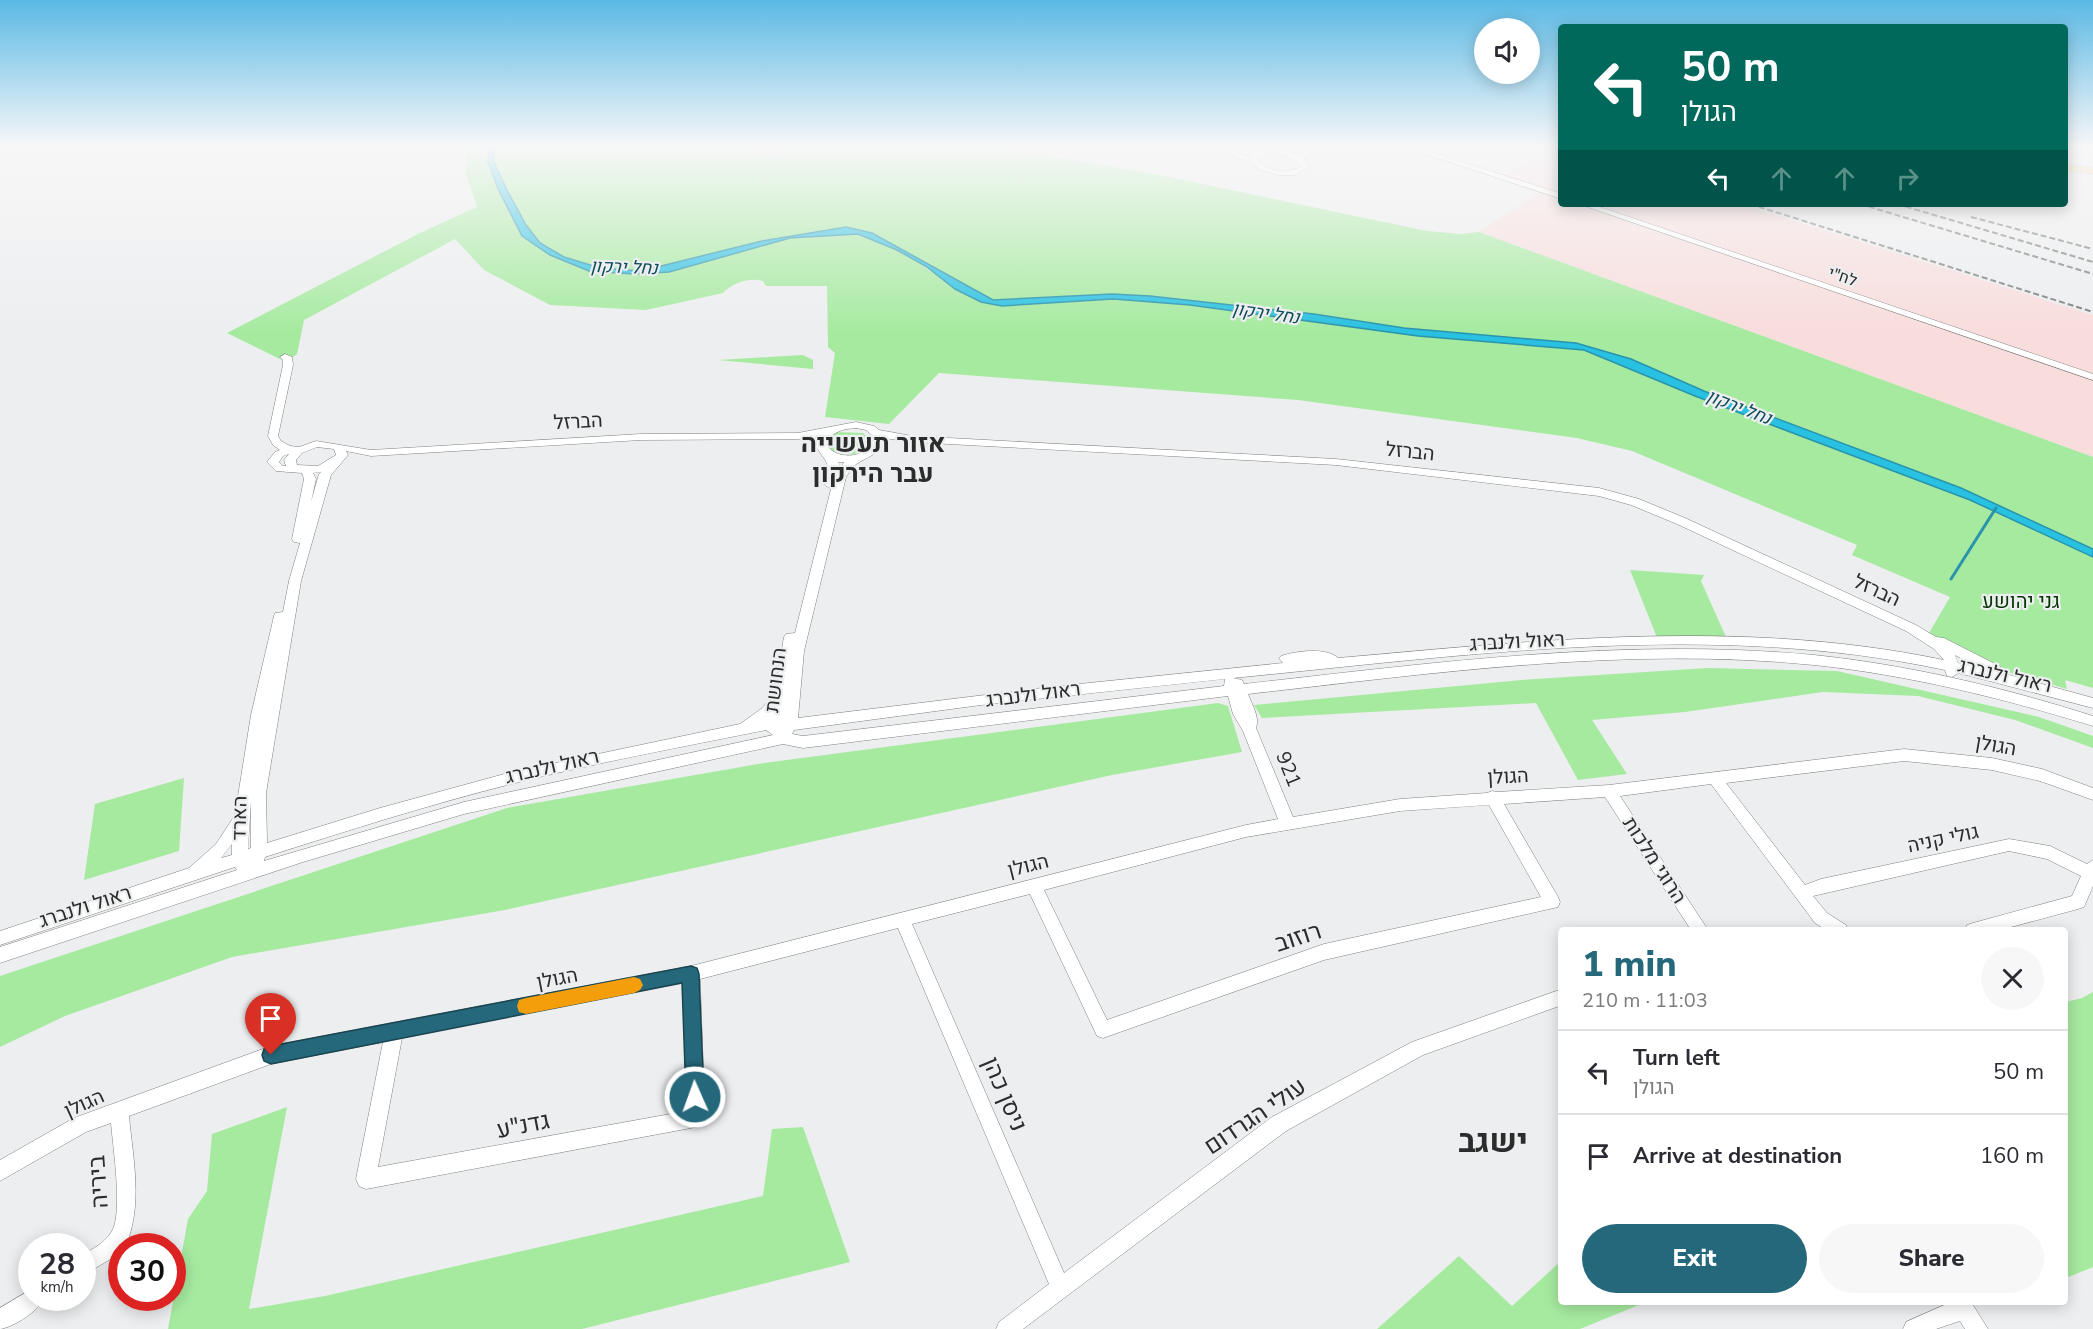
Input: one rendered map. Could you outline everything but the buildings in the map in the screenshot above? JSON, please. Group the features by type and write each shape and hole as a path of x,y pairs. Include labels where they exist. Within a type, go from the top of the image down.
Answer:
{"street":[{"name":"לח\"י","path":"1595,208 2093,376"},
{"path":"285,357 288,359 288,364 273,436 277,443 288,449 274,458 274,465 288,470 303,470"},
{"name":"הברזל","path":"303,470 371,453 641,436 788,436 829,432 841,426 856,425 876,433 912,439 1260,456 1570,488 1635,502 1911,628 1939,647 1953,667"},
{"path":"826,451 822,439 829,432"},
{"name":"הנחושת","path":"783,730 797,651 839,482 849,464 877,446 876,433"},
{"name":"הברזל","path":"788,436 848,459 862,456"},
{"name":"הברזל","path":"288,449 316,444 371,453"},
{"name":"הארד","path":"316,444 298,451 291,457 292,466 303,470 310,479 258,715 243,814 239,860 249,874 260,853 257,815 259,793 295,581 325,474 342,452 338,446"},
{"name":"הנחושת","path":"783,730 780,697 788,652 835,472 826,451"},
{"path":"1911,628 2020,682"},
{"name":"הברזל","path":"1911,628 1927,645 1949,683"},
{"name":"ראול ולנברג","path":"0,955 249,874 464,808 783,730 1228,673 1226,664 1315,656 1343,663 1503,647 1597,641 1724,640 1826,647 1937,664 2020,682 2093,703"},
{"name":"ראול ולנברג","path":"0,938 260,853 508,779 766,725 783,730 803,742 1473,664 1652,656 1772,657 1843,663 1949,683 2050,707 2093,721"},
{"path":"1949,683 1953,667"},
{"name":"921","path":"1228,673 1236,690 1242,719 1250,730 1288,824"},
{"path":"736,731 754,722 780,697"},
{"name":"הגולן","path":"0,1171 81,1125 271,1055 691,974 1246,831 1400,805 1492,797 1609,791 1904,755 1936,756 1992,764 2042,775 2093,794"},
{"path":"1715,779 1821,918 1835,927"},
{"name":"הרוגי מלכות","path":"1609,791 1698,927"},
{"name":"רוזוב","path":"1034,885 1104,1030 1324,952 1552,902 1492,797"},
{"path":"181,879 221,849 243,814"},
{"name":"גולי קניה","path":"1802,893 1821,886 2008,845 2050,854 2092,870 2078,902 1984,927"},
{"name":"ניסן כהן","path":"902,920 1061,1289"},
{"name":"גדנ\"ע","path":"394,1032 366,1179 696,1118 691,974"},
{"name":"עולי הגרדום","path":"1006,1329 1279,1124 1418,1048 1558,998"},
{"name":"ביריה","path":"96,1258 119,1238 127,1217 119,1110"},
{"path":"1912,1329 1961,1306 1978,1329"},
{"path":"0,1320 18,1308"}],"shaded area":[{"path":"1516,208 1755,208 2093,315 2093,457 1479,232"}],"green space":[{"name":"גני יהושע","path":"475,208 508,208 522,236 589,271 634,274 669,272 790,238 858,234 897,250 981,302 1002,306 1113,299 1190,305 1418,336 1584,350 1695,396 1970,500 2093,557 2093,688 2065,680 2067,689 1998,669 1929,633 1950,597 1852,555 1857,545 1632,451 1577,438 1298,400 939,373 889,424 825,417 835,353 828,347 827,286 766,286 763,281 747,280 737,283 723,293 646,310 550,305 484,270 455,239 304,320 297,354 286,362 227,333 420,233"},
{"path":"517,208 1317,208 1427,231 1461,234 1479,232 2093,457 2093,549 1961,488 1704,391 1631,359 1576,343 1404,328 1314,314 1150,296 993,300 872,233 846,227 762,241 641,271 600,268 564,257 540,243"},
{"path":"803,355 813,360 813,369 718,360"},
{"path":"836,432 863,433 871,441 858,453 834,452 828,450 826,438"},
{"path":"1630,570 1704,575 1701,581 1726,637 1658,640"},
{"path":"1708,668 1837,671 2039,717 2093,736 2093,748 2015,720 1918,696 1823,692 1685,712 1592,720 1627,774 1578,780 1536,703 1262,718 1254,705 1522,680"},
{"path":"1218,703 1228,706 1242,752 1112,775 505,910 232,957 65,1016 0,1047 0,976 507,808 764,763"},
{"path":"184,778 179,851 84,880 95,804"},
{"path":"2093,992 2093,1267 2068,1277 2068,1002"},
{"path":"287,1107 249,1309 325,1296 763,1196 772,1129 803,1127 850,1262 582,1329 168,1329 171,1311 186,1311 185,1233 188,1219 207,1191 212,1134"},
{"path":"1459,1256 1512,1306 1558,1264 1558,1305 1639,1305 1580,1329 1377,1329"}],"water":[{"name":"נחל ירקון","path":"508,208 517,208 540,243 564,257 600,268 641,271 762,241 846,227 872,233 993,300 1112,294 1150,296 1314,314 1404,328 1576,343 1631,359 1704,391 1961,488 2093,549 2093,557 1970,500 1695,396 1584,350 1418,336 1190,305 1113,299 1002,306 981,302 955,289 927,267 897,250 858,234 790,238 669,272 634,274 589,271 550,255 522,236"}],"waterway":[{"path":"1951,579 1996,508"}],"railway":[{"path":"1763,208 2093,312"},
{"path":"1873,208 2093,274"},
{"path":"1911,208 2093,262"},
{"path":"1971,217 2093,249"}],"slow traffic":[{"path":"526,1006 634,985"}],"district":[{"name":"אזור תעשייה עבר הירקון","path":"873,458"},
{"name":"ישגב","path":"1493,1141"}],"route":[{"path":"271,1055 691,974 695,1097"}]}
